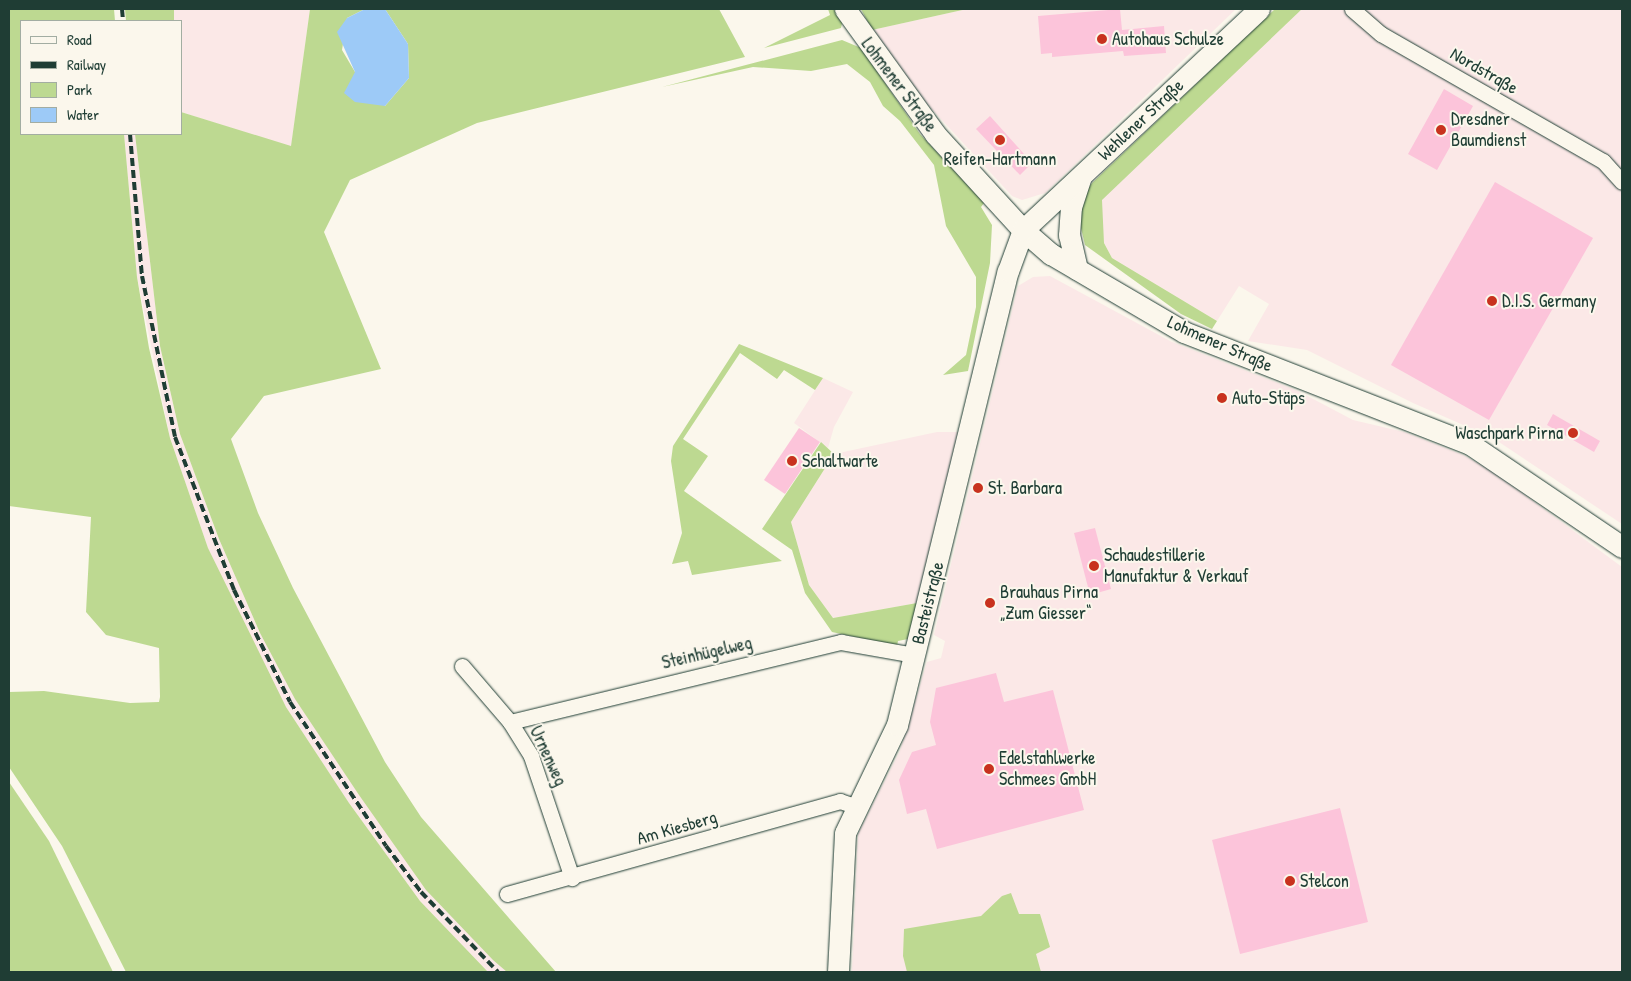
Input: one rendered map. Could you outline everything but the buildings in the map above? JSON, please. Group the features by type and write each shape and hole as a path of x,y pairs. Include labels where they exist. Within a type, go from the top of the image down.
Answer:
{"main road":[{"name":"Lohmener Straße","path":"846,9 935,134 1023,230 1077,269 1184,332 1470,444 1622,546"},
{"name":"Wehlener Straße","path":"1023,230 1259,9"},
{"path":"1077,269 1069,235 1070,207 1082,175"},
{"name":"Basteistraße","path":"838,972 843,843 857,807 897,725 1008,271 1023,230"}],"street":[{"name":"Nordstraße","path":"1352,9 1381,34 1602,161 1622,182"},
{"name":"Steinhügelweg","path":"510,722 841,642 915,655"},
{"name":"Urnenweg","path":"462,666 510,722 543,783 572,878"},
{"name":"Am Kiesberg","path":"507,894 572,878 840,801 857,807"}],"shaded area":[{"path":"174,9 310,9 291,147 182,112 182,20 174,20"},
{"path":"967,9 1236,9 1045,193 1022,200 1012,196 916,92 872,30"},
{"path":"1302,9 1622,9 1622,524 1493,438 1413,403 1307,350 1248,341 1269,304 1239,286 1217,321 1112,258 1104,243 1101,222 1102,200 1110,189"},
{"path":"124,135 135,135 160,346 180,434 219,539 260,633 426,889 507,972 488,972 420,901 349,803 286,707 250,640 208,548 170,438 137,277"},
{"path":"1050,276 1172,342 1298,391 1353,420 1404,432 1463,455 1494,472 1622,567 1622,972 852,972 858,834 900,751 927,662 941,658 945,641 934,635 1018,286 1033,277"},
{"path":"823,378 853,392 834,427 828,448 794,423"},
{"path":"937,432 959,432 917,603 833,618 809,585 791,522 834,454"}],"green space":[{"path":"9,9 114,9 115,20 20,20 20,135 124,135 137,277 149,348 170,438 208,548 286,707 349,803 420,901 488,972 126,972 62,846 9,767 9,692 44,691 130,703 159,702 159,648 106,635 86,612 91,517 9,506"},
{"path":"125,9 174,9 174,20 126,20"},
{"path":"310,9 365,9 347,18 342,50 355,72 385,106 409,78 408,44 385,9 719,9 745,57 477,123 350,180 324,232 381,369 264,396 231,439 258,513 293,588 385,762 421,817 556,972 507,972 493,960 426,890 359,795 295,699 260,633 219,539 180,434 160,346 135,135 182,135 182,112 291,146"},
{"path":"828,9 836,9 843,19 841,28 764,48 830,15"},
{"path":"861,9 967,9 872,30"},
{"path":"1275,9 1302,9 1102,200 1104,243 1112,258 1217,321 1212,329 1181,314 1085,245 1080,224 1082,197 1092,183"},
{"path":"842,40 861,48 920,134 984,203 981,207 992,225 990,263 968,371 943,375 966,355 976,307 976,277 946,226 934,165 900,121 883,106 870,82 847,64 811,71 753,67 662,87"},
{"path":"739,344 823,378 815,390 784,370 777,379 740,353 683,439 708,456 684,491 782,561 692,575 688,561 672,564 682,533 671,461 673,446"},
{"path":"821,442 834,454 791,522 809,585 833,618 917,603 908,639 898,641 897,646 832,632 805,593 792,550 762,529"},
{"path":"9,782 49,841 113,972 9,972"},
{"path":"1011,893 1019,914 1040,914 1050,947 1036,954 1041,972 907,972 903,956 904,929 981,916 1002,896"}],"water":[{"path":"365,9 385,9 408,44 409,78 385,106 355,102 344,93 355,72 337,32 347,18"}],"railway":[{"path":"122,9 123,20"},
{"path":"130,135 142,276 175,437 234,590 290,702 386,846 421,892 498,972"}],"place":[{"name":"Autohaus Schulze","path":"1102,39"},
{"name":"Dresdner Baumdienst","path":"1441,130"},
{"name":"Reifen-Hartmann","path":"1000,140"},
{"name":"D.I.S. Germany","path":"1492,301"},
{"name":"Auto-Stäps","path":"1222,398"},
{"name":"Waschpark Pirna","path":"1573,433"},
{"name":"Schaltwarte","path":"792,461"},
{"name":"St. Barbara","path":"978,488"},
{"name":"Schaudestillerie Manufaktur & Verkauf","path":"1094,566"},
{"name":"Brauhaus Pirna „Zum Giesser“","path":"990,603"},
{"name":"Edelstahlwerke Schmees GmbH","path":"989,769"},
{"name":"Stelcon","path":"1290,881"}]}
